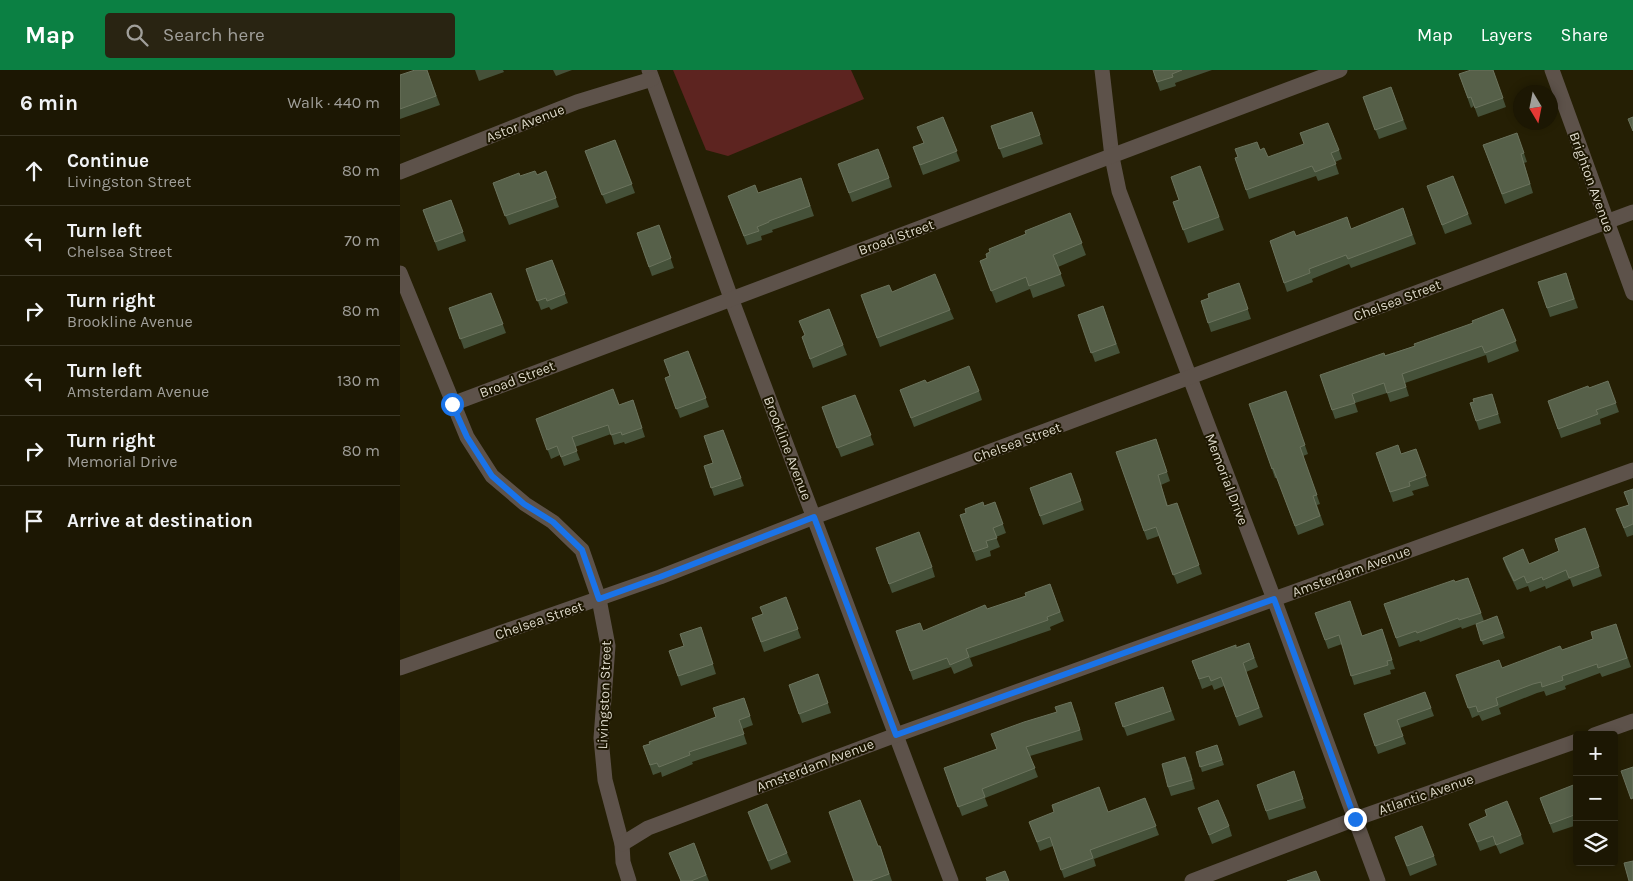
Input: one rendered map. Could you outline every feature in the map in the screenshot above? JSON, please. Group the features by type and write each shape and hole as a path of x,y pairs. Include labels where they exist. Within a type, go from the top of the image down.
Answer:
{"street":[{"name":"Memorial Drive","path":"1102,70 1112,156 1119,191 1274,599 1378,881"},
{"name":"Broad Street","path":"452,404 1340,70"},
{"name":"Brighton Avenue","path":"1552,70 1633,293"},
{"name":"Astor Avenue","path":"400,172 651,74"},
{"name":"Brookline Avenue","path":"651,74 731,298 951,881"},
{"name":"Chelsea Street","path":"400,668 660,577 814,517 1633,212"},
{"name":"Livingston Street","path":"400,273 452,404 467,437 492,476 524,504 553,522 582,550 599,599 608,646 601,738 605,780 622,844 628,881"},
{"name":"Amsterdam Avenue","path":"622,844 648,828 896,735 1633,470"},
{"path":"1604,731 1633,720"},
{"name":"Atlantic Avenue","path":"1192,881 1355,819 1573,742"}],"shaded area":[{"path":"673,70 851,70 864,99 728,156 706,150"}],"building":[{"path":"415,70 427,70 436,96 400,109 400,75"},
{"path":"1153,70 1182,70 1172,74 1173,77 1157,82"},
{"path":"1471,70 1493,70 1503,98 1475,108 1471,97 1468,98 1459,74"},
{"path":"1391,87 1403,120 1375,130 1363,97"},
{"path":"1032,112 1040,135 999,149 991,126"},
{"path":"943,117 957,151 920,165 913,147 924,143 917,127"},
{"path":"1633,117 1633,131 1628,119"},
{"path":"1328,123 1339,150 1331,153 1336,164 1315,172 1312,166 1246,190 1235,158 1238,157 1235,149 1257,142 1260,150 1264,148 1268,157 1304,144 1300,133"},
{"path":"1517,133 1524,153 1521,154 1530,184 1502,194 1483,145"},
{"path":"615,140 632,184 602,195 585,151"},
{"path":"878,149 889,178 849,193 838,164"},
{"path":"1200,166 1219,217 1183,230 1173,202 1179,200 1171,177"},
{"path":"535,171 537,175 546,171 556,198 505,216 493,183 519,173 520,176"},
{"path":"1453,176 1468,214 1442,225 1427,186"},
{"path":"801,178 810,206 769,221 757,227 759,231 744,236 728,196 755,185 758,193"},
{"path":"451,200 463,232 435,242 423,210"},
{"path":"1403,208 1412,235 1348,259 1346,255 1309,269 1310,273 1284,283 1270,241 1294,231 1296,236 1347,217 1351,229"},
{"path":"1070,213 1082,243 1053,255 1061,274 1029,286 1026,277 991,291 980,261 987,258 986,254 990,252 989,249 1026,234 1025,231"},
{"path":"659,225 671,258 649,267 637,233"},
{"path":"552,260 565,294 547,301 546,298 537,301 526,269"},
{"path":"1566,273 1574,299 1547,308 1538,282"},
{"path":"935,274 950,310 877,338 861,295 889,285 892,292"},
{"path":"1239,283 1248,309 1208,323 1201,301 1209,298 1208,294"},
{"path":"491,293 503,324 460,339 449,308"},
{"path":"1103,306 1116,344 1091,353 1078,315"},
{"path":"829,309 843,345 810,359 802,337 805,335 799,321"},
{"path":"1503,309 1516,341 1485,353 1482,346 1402,374 1406,387 1387,393 1384,383 1352,394 1355,403 1332,410 1320,375 1384,353 1385,356 1415,346 1414,344 1473,323 1472,321"},
{"path":"688,351 706,398 676,409 665,378 670,376 664,360"},
{"path":"969,366 979,391 911,418 900,390 925,380 927,383"},
{"path":"1608,381 1616,403 1596,410 1598,414 1558,429 1548,401 1588,386 1589,388"},
{"path":"613,389 619,405 633,400 642,428 622,435 621,432 611,435 608,425 572,437 577,451 561,457 557,446 547,450 536,419"},
{"path":"1286,391 1305,445 1300,447 1317,495 1313,496 1320,516 1295,526 1249,404"},
{"path":"1492,394 1498,414 1476,421 1470,403 1474,402 1473,399"},
{"path":"855,395 871,435 837,448 822,407"},
{"path":"723,430 741,478 711,488 704,466 713,463 704,436"},
{"path":"1156,439 1167,472 1158,475 1167,506 1177,503 1199,565 1173,575 1156,527 1144,531 1116,452"},
{"path":"1398,445 1401,454 1416,449 1426,476 1409,482 1410,486 1390,492 1376,453"},
{"path":"1071,473 1081,501 1040,516 1030,488"},
{"path":"1633,489 1633,524 1624,528 1616,509 1629,505 1624,492"},
{"path":"983,502 984,506 995,502 1003,524 993,528 997,538 986,541 988,547 973,552 960,515 966,513 965,509"},
{"path":"1585,528 1599,567 1569,578 1566,570 1543,580 1542,577 1527,583 1524,576 1514,581 1503,558 1523,549 1529,564 1559,551 1555,539"},
{"path":"919,532 932,567 889,584 876,548"},
{"path":"1468,578 1481,613 1459,620 1458,618 1417,633 1416,631 1396,638 1384,604 1454,580 1455,582"},
{"path":"1050,584 1060,612 1047,617 1048,620 966,649 969,657 950,665 947,658 910,671 896,631 920,623 923,631 985,605 987,609 1026,596 1025,593"},
{"path":"786,597 798,629 761,642 752,618 763,614 760,607"},
{"path":"1350,601 1362,636 1382,629 1392,660 1387,661 1388,665 1351,676 1339,635 1325,640 1315,613"},
{"path":"1497,616 1503,633 1481,641 1476,624"},
{"path":"1616,624 1627,658 1598,668 1597,664 1562,676 1563,680 1542,687 1541,682 1533,684 1496,698 1498,705 1478,712 1476,706 1468,708 1456,675 1499,660 1502,668 1560,646 1562,650 1593,639 1591,632"},
{"path":"701,627 713,664 678,676 669,651 684,646 680,634"},
{"path":"1249,643 1254,658 1243,663 1259,708 1236,717 1221,677 1211,681 1209,676 1199,679 1192,661 1236,645 1236,648"},
{"path":"818,674 828,703 799,714 789,685"},
{"path":"1163,687 1171,711 1123,727 1115,703"},
{"path":"1425,692 1431,708 1397,720 1403,736 1375,746 1364,714"},
{"path":"744,698 750,716 739,720 744,734 689,752 690,755 659,767 657,763 650,765 643,746 650,744 649,742 716,717 713,708"},
{"path":"1071,702 1080,730 1026,747 1035,768 982,789 985,797 958,807 944,768 997,749 991,734 1057,712 1055,707"},
{"path":"1217,745 1222,760 1200,767 1196,752"},
{"path":"1185,757 1192,780 1168,787 1162,764"},
{"path":"1633,767 1633,798 1631,799 1621,771"},
{"path":"1294,771 1303,799 1266,811 1257,785"},
{"path":"1573,785 1573,815 1550,824 1540,798"},
{"path":"1099,787 1108,812 1145,798 1156,826 1090,850 1093,858 1061,870 1050,837 1037,842 1029,822 1054,812 1052,805"},
{"path":"860,800 878,846 880,846 889,874 870,881 854,881 829,812"},
{"path":"1218,800 1229,826 1209,835 1198,808"},
{"path":"1507,801 1521,835 1496,845 1493,836 1477,842 1469,824 1487,816 1485,810"},
{"path":"767,804 787,853 768,861 748,812"},
{"path":"1422,826 1434,856 1407,866 1395,837"},
{"path":"694,843 706,875 691,881 681,881 669,853"},
{"path":"1633,861 1633,881 1629,881 1624,863"},
{"path":"1005,871 1009,881 987,881 986,878"},
{"path":"1316,871 1320,881 1287,881"}],"route":[{"path":"452,404 467,437 492,476 524,504 553,522 582,550 599,599 814,517 896,735 1274,599 1355,819"}]}
